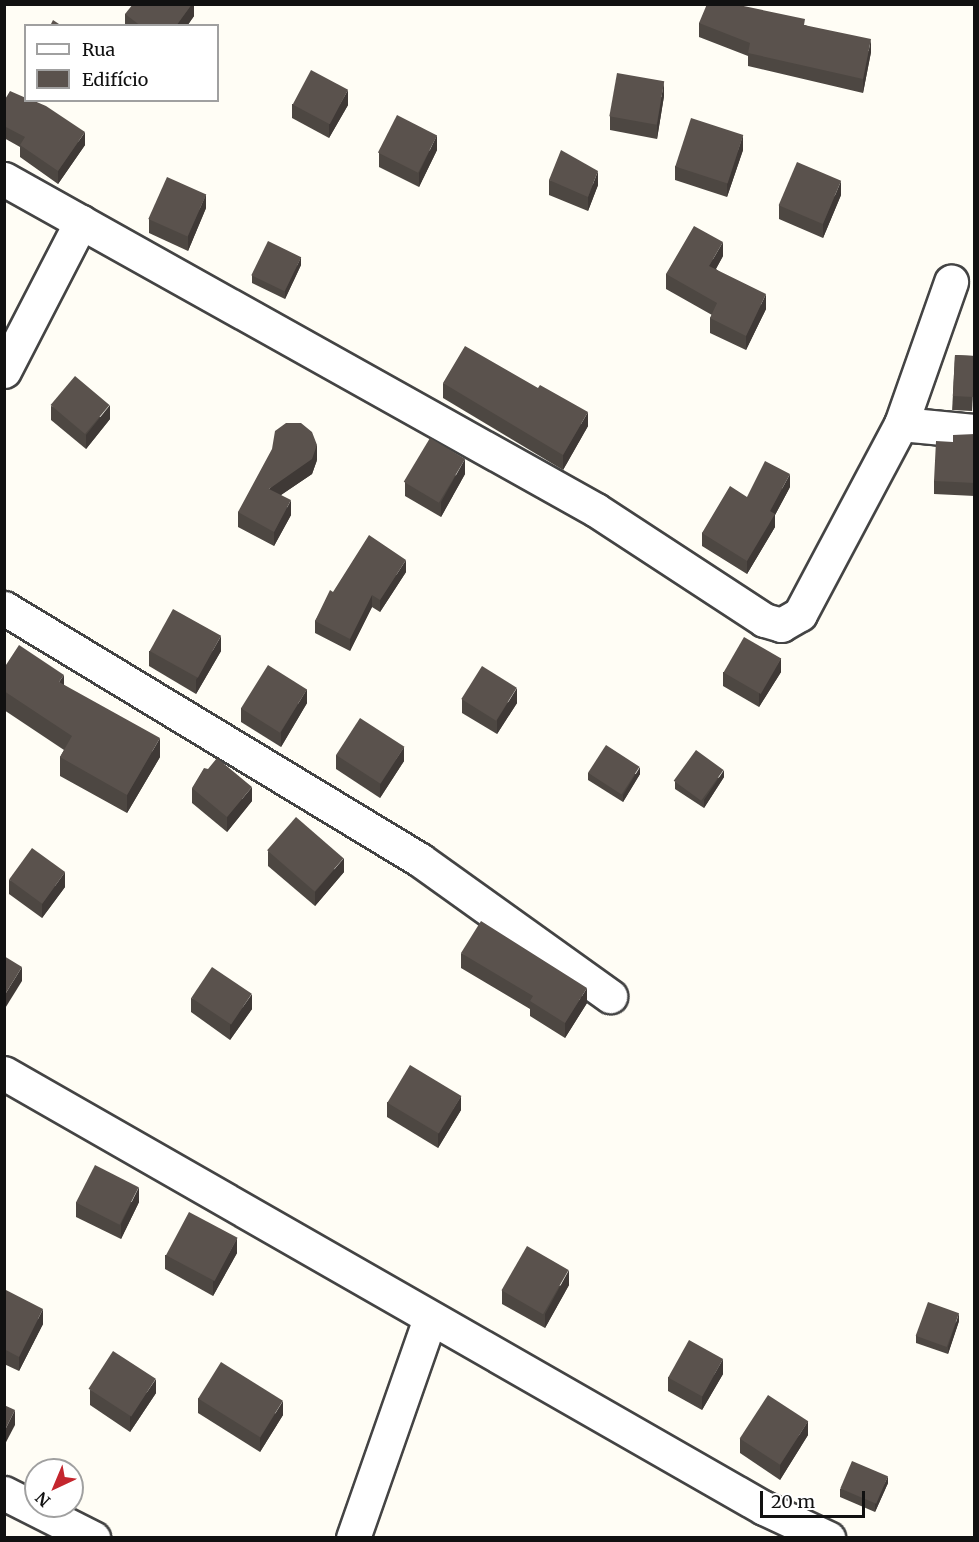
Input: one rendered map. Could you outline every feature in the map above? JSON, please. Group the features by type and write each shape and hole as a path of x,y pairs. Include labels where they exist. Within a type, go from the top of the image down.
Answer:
{"street":[{"path":"4,179 586,504 764,620 781,625 800,614 901,424 951,282"},
{"path":"4,371 81,222"},
{"path":"901,424 975,431"},
{"path":"4,608 420,860 610,996"},
{"path":"4,1073 764,1508 828,1538"},
{"path":"353,1538 430,1318"},
{"path":"4,1493 93,1538"}],"building":[{"path":"133,4 192,4 177,24 138,24 125,14"},
{"path":"707,4 734,4 805,19 804,25 871,39 863,79 748,53 750,43 699,23"},
{"path":"311,70 348,90 330,124 293,104"},
{"path":"617,73 664,81 657,125 609,116"},
{"path":"10,91 24,97 24,102 37,102 46,106 85,132 58,171 20,145 25,137 4,126 4,101"},
{"path":"397,115 437,135 418,173 378,152"},
{"path":"691,118 743,135 728,183 675,167"},
{"path":"561,150 598,171 588,197 549,180"},
{"path":"797,162 841,181 823,224 779,205"},
{"path":"167,177 206,194 188,237 148,219"},
{"path":"694,226 723,242 709,266 766,294 746,336 710,318 717,303 666,274"},
{"path":"268,241 301,257 285,291 251,275"},
{"path":"465,346 538,388 540,385 588,412 563,455 443,383"},
{"path":"955,355 974,356 973,397 953,396"},
{"path":"75,376 109,405 85,434 51,405"},
{"path":"286,423 301,423 312,432 317,445 312,459 269,489 291,500 274,532 238,512 272,449 275,431"},
{"path":"975,434 975,483 934,481 936,441 953,442 953,435"},
{"path":"430,438 465,459 439,503 404,482"},
{"path":"765,461 790,474 770,511 775,514 747,561 702,533 730,486 747,497"},
{"path":"369,535 406,560 380,600 372,595 350,639 315,621 330,590 333,592"},
{"path":"173,609 221,636 198,678 150,651"},
{"path":"744,637 781,658 761,694 724,673"},
{"path":"19,645 64,675 59,682 160,738 127,795 60,757 72,736 4,691 4,668"},
{"path":"268,665 307,689 280,733 241,708"},
{"path":"482,666 517,688 496,721 461,699"},
{"path":"360,718 404,747 380,784 336,755"},
{"path":"606,745 640,767 622,794 588,773"},
{"path":"696,750 724,770 701,801 674,781"},
{"path":"217,758 252,787 227,817 192,788 204,768 208,769"},
{"path":"296,817 344,858 315,892 267,850"},
{"path":"32,848 65,872 42,904 9,880"},
{"path":"481,921 587,988 565,1023 530,1001 533,996 461,953"},
{"path":"4,956 22,967 4,996"},
{"path":"212,967 252,994 231,1025 191,998"},
{"path":"410,1065 461,1096 439,1134 387,1103"},
{"path":"95,1165 139,1187 120,1225 76,1202"},
{"path":"189,1212 238,1238 215,1281 166,1255"},
{"path":"527,1246 569,1270 543,1314 502,1290"},
{"path":"4,1289 43,1309 19,1357 4,1349"},
{"path":"928,1302 959,1313 947,1347 916,1336"},
{"path":"689,1340 723,1359 702,1397 668,1378"},
{"path":"113,1351 156,1379 131,1417 88,1389"},
{"path":"221,1362 283,1401 260,1437 198,1398"},
{"path":"768,1395 808,1421 780,1465 740,1439"},
{"path":"4,1405 15,1410 4,1432"},
{"path":"852,1461 888,1476 876,1504 840,1489"}]}
